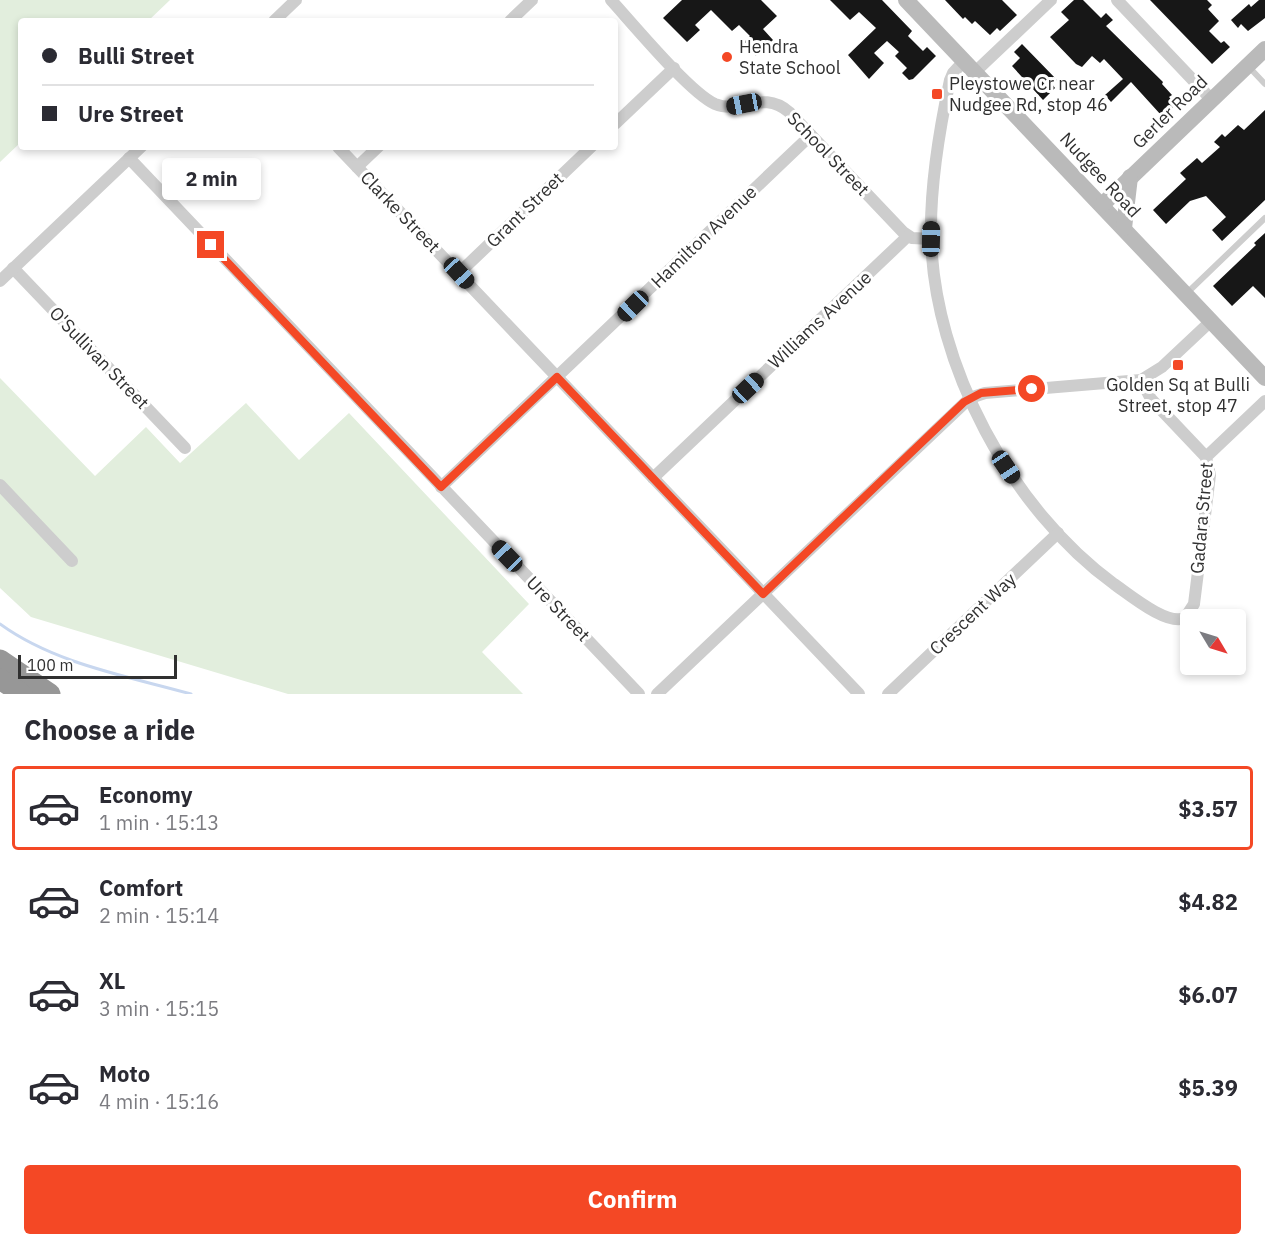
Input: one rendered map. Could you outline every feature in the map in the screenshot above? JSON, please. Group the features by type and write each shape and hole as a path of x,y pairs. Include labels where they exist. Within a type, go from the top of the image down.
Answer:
{"highway":[{"path":"0,660 50,694"},
{"path":"0,679 22,694"}],"main road":[{"name":"Nudgee Road","path":"906,0 1265,378"},
{"name":"Gerler Road","path":"1102,205 1211,99 1259,59"},
{"path":"1124,228 1130,177"}],"street":[{"path":"277,18 296,0"},
{"path":"513,18 532,0"},
{"name":"School Street","path":"611,0 674,68 699,93 714,103 730,107 759,101 772,102 784,108 908,236"},
{"path":"1051,0 969,66 952,76 936,159 931,239 942,314 970,398 1006,467 1026,496 1058,533"},
{"path":"1117,0 1211,99"},
{"path":"618,121 674,68"},
{"name":"Hamilton Avenue","path":"441,487 811,135"},
{"path":"0,281 138,150"},
{"name":"Clarke Street","path":"341,150 859,694"},
{"path":"357,167 375,150"},
{"name":"Grant Street","path":"459,273 588,150"},
{"name":"Ure Street","path":"129,158 639,694"},
{"path":"908,236 919,240 931,239"},
{"name":"Williams Avenue","path":"653,478 908,236"},
{"name":"O'Sullivan Street","path":"13,268 185,448"},
{"path":"657,694 970,398 985,393 1141,380 1162,367 1211,321"},
{"path":"1141,380 1151,399 1206,457"},
{"name":"Gadara Street","path":"1058,533 1088,563 1123,590 1167,618 1183,620 1188,616 1194,604 1210,475 1206,457 1265,401"},
{"path":"0,485 72,561"},
{"name":"Crescent Way","path":"888,694 1058,533"}],"lane":[{"path":"1259,59 1265,84"},
{"path":"1186,294 1265,218"}],"green space":[{"path":"0,0 170,0 151,18 18,18 18,145 0,162"},
{"path":"0,378 95,476 146,427 180,463 246,403 299,460 349,413 529,604 482,652 523,694 288,694 31,617 0,588"}],"building":[{"path":"682,0 761,0 777,16 763,29 773,40 756,56 744,42 750,36 739,25 732,31 711,10 695,25 700,30 687,42 663,18"},
{"path":"830,0 882,0 912,31 908,36 923,51 927,47 936,56 913,79 909,80 902,73 907,68 895,56 899,52 887,41 874,53 884,63 869,79 848,55 876,28 859,12 850,20"},
{"path":"945,0 1002,0 1017,15 1000,31 997,28 990,35 975,21 972,24 965,17 963,19"},
{"path":"1074,0 1083,0 1101,18 1106,13 1113,20 1106,26 1163,82 1162,84 1172,95 1169,97 1176,105 1166,114 1164,112 1161,115 1131,82 1111,102 1105,95 1123,79 1104,59 1100,63 1092,56 1082,67 1076,64 1050,37 1069,20 1061,12"},
{"path":"1150,0 1207,0 1212,5 1208,9 1219,21 1209,31 1221,43 1224,41 1230,47 1212,64"},
{"path":"1259,0 1265,0 1265,18 1248,31 1241,24 1238,28 1231,20 1249,4 1251,7"},
{"path":"1022,44 1057,80 1052,84 1055,88 1043,100 1012,66 1020,58 1014,52"},
{"path":"1265,110 1265,200 1222,241 1212,230 1226,217 1206,196 1190,201 1166,224 1153,210 1186,179 1180,173 1197,158 1202,163 1220,147 1214,142 1222,134 1225,137 1238,125 1244,130"},
{"path":"1265,233 1265,298 1253,286 1232,306 1213,286 1256,245 1254,243"}],"waterway":[{"path":"0,624 21,638 68,659 191,694"}],"place":[{"name":"Hendra State School","path":"727,57"},
{"name":"Pleystowe Cr near Nudgee Rd, stop 46","path":"937,94"},
{"name":"Golden Sq at Bulli Street, stop 47","path":"1178,365"}],"route":[{"path":"211,245 441,487 557,377 763,594 964,402 981,393 1032,389"}]}
